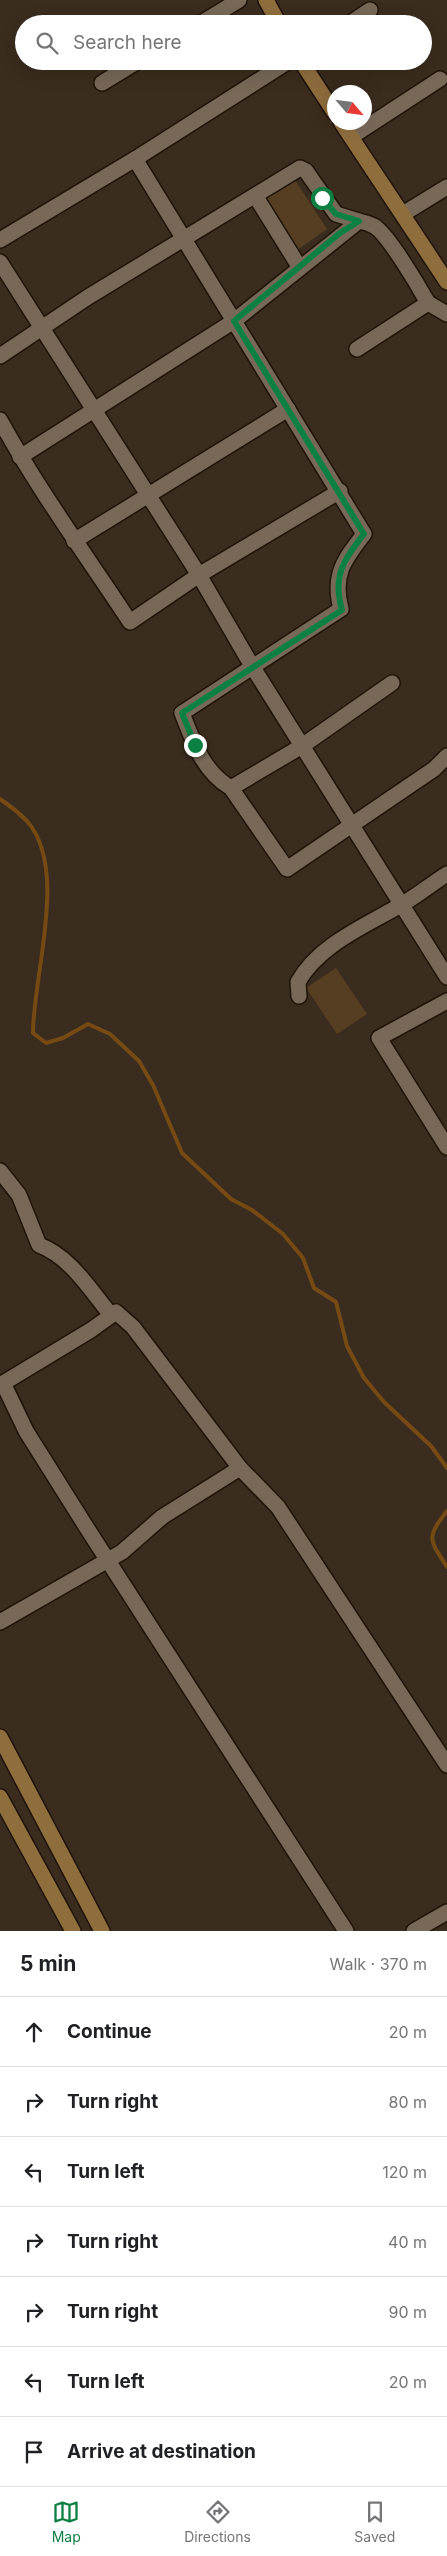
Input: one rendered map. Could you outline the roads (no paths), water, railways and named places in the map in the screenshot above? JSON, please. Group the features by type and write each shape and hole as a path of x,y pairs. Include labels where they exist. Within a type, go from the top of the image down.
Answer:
{"street":[{"path":"214,15 238,0"},
{"path":"266,0 274,15"},
{"path":"362,15 370,10"},
{"path":"102,83 123,70"},
{"path":"0,240 135,159 276,70"},
{"path":"307,70 327,101"},
{"path":"351,137 440,79"},
{"path":"346,130 404,214 447,282"},
{"path":"135,159 288,410 340,491 364,534 344,560 340,570 338,598 342,610 252,666 182,713 209,769 221,782 231,788 287,869 434,769 447,756"},
{"path":"0,356 88,297 256,197 300,168 306,171 336,214 375,226 383,233 413,275 428,303 447,314"},
{"path":"404,214 447,187"},
{"path":"256,197 300,268"},
{"path":"20,457 234,321 359,221"},
{"path":"0,262 199,575 252,666 447,977"},
{"path":"357,349 428,303"},
{"path":"74,541 288,410"},
{"path":"0,420 20,457 74,541 130,622 199,575 340,491"},
{"path":"231,788 302,746 392,683"},
{"path":"299,996 298,982 316,958 354,932 402,905 447,874"},
{"path":"447,1001 379,1038 447,1147"},
{"path":"0,1171 20,1195 39,1245 60,1256 85,1282 111,1316"},
{"path":"346,1931 107,1560 26,1430 2,1384 116,1312 133,1327 240,1468 278,1507 447,1765"},
{"path":"0,1622 122,1552 162,1517 240,1468"},
{"path":"0,1739 102,1931"},
{"path":"0,1797 73,1931"},
{"path":"414,1931 447,1912"}],"waterway":[{"path":"0,799 27,821 39,841 46,866 46,923 34,1009 33,1033 46,1043 63,1038 88,1024 110,1034 139,1061 153,1085 182,1153 231,1199 252,1210 283,1234 303,1258 314,1288 336,1302 347,1346 364,1378 384,1402 431,1446 447,1468"},
{"path":"447,1511 436,1527 432,1539 436,1550 447,1567"}]}
